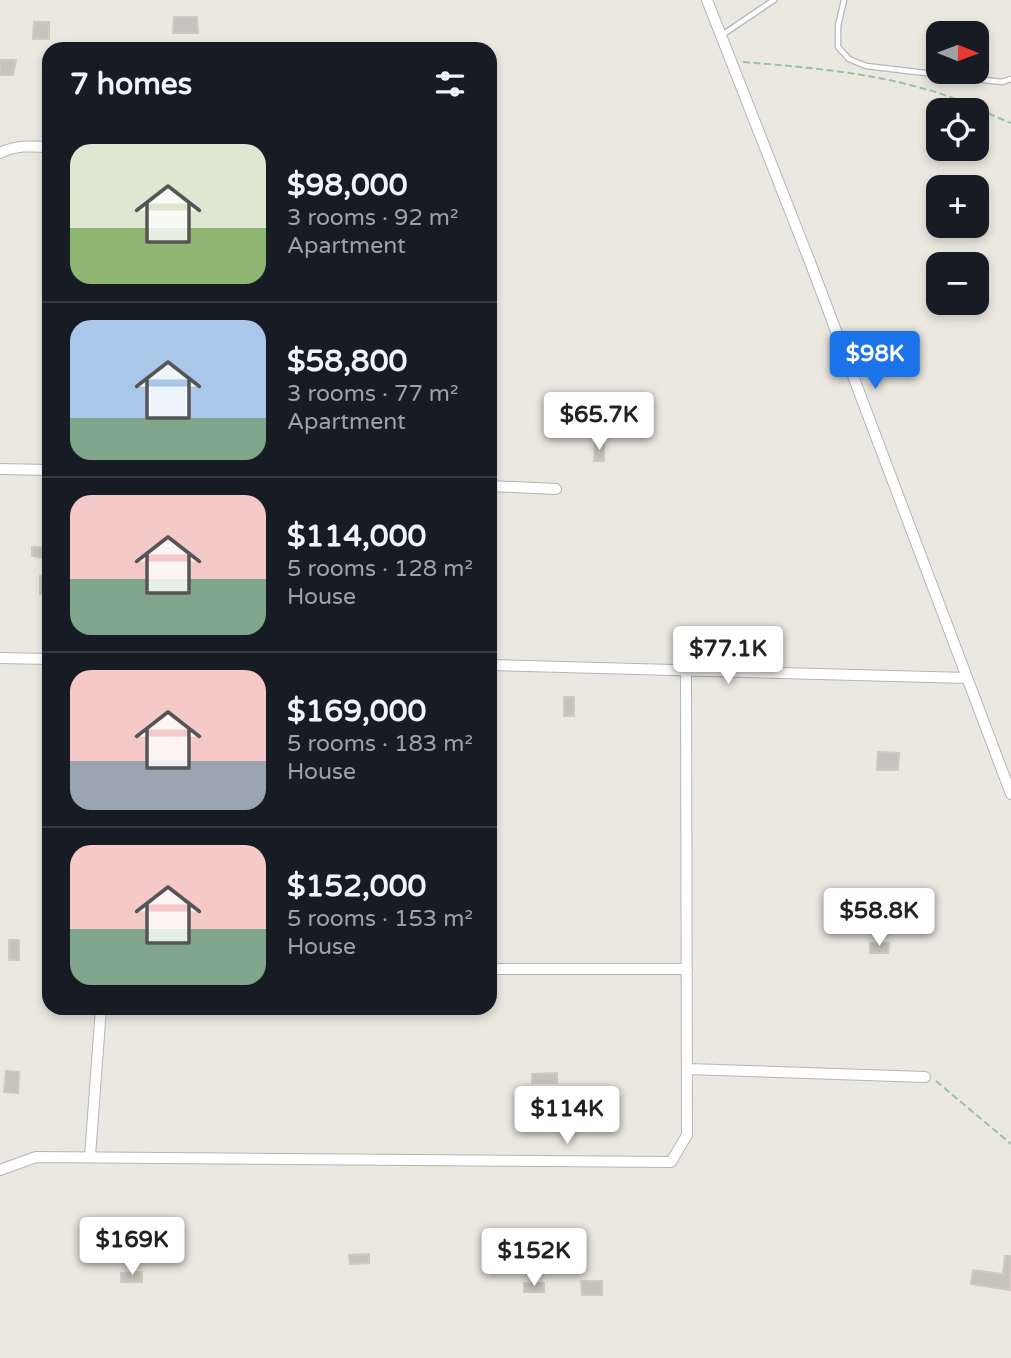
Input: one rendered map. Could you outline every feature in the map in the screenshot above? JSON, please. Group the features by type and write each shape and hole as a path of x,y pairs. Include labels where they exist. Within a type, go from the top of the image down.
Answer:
{"street":[{"path":"707,0 1011,794"},
{"path":"0,153 24,146 42,147"},
{"path":"0,469 42,470"},
{"path":"497,486 556,489"},
{"path":"0,658 42,659"},
{"path":"497,665 967,678"},
{"path":"0,1170 36,1157 90,1156 671,1162 687,1135 686,669"},
{"path":"497,969 687,969"},
{"path":"90,1156 100,1015"},
{"path":"688,1069 925,1077"}],"lane":[{"path":"721,36 774,0"},
{"path":"844,0 838,26 838,47 849,59 866,66 1002,82 1011,79"}],"path":[{"path":"731,61 813,68 912,85 929,89 1011,123"},
{"path":"925,1077 937,1082 1011,1144"}],"building":[{"path":"174,17 197,17 198,33 173,33"},
{"path":"34,22 49,22 49,39 33,39"},
{"path":"0,60 16,60 13,75 0,75"},
{"path":"595,442 604,443 604,461 594,461"},
{"path":"32,547 42,548 42,558 32,556"},
{"path":"40,576 42,576 42,594"},
{"path":"564,697 574,697 574,716 564,716"},
{"path":"878,752 899,753 898,770 877,770"},
{"path":"9,940 19,940 19,960 9,960"},
{"path":"870,943 889,943 888,953 870,953"},
{"path":"6,1071 19,1072 18,1093 4,1092"},
{"path":"557,1073 557,1083 532,1083 532,1074"},
{"path":"369,1254 369,1263 350,1264 349,1255"},
{"path":"1005,1256 1011,1256 1010,1290 971,1284 973,1270 1003,1274"},
{"path":"142,1272 142,1282 121,1282 121,1273"},
{"path":"581,1281 602,1281 602,1295 582,1295"},
{"path":"524,1283 544,1283 544,1292 524,1292"}]}
